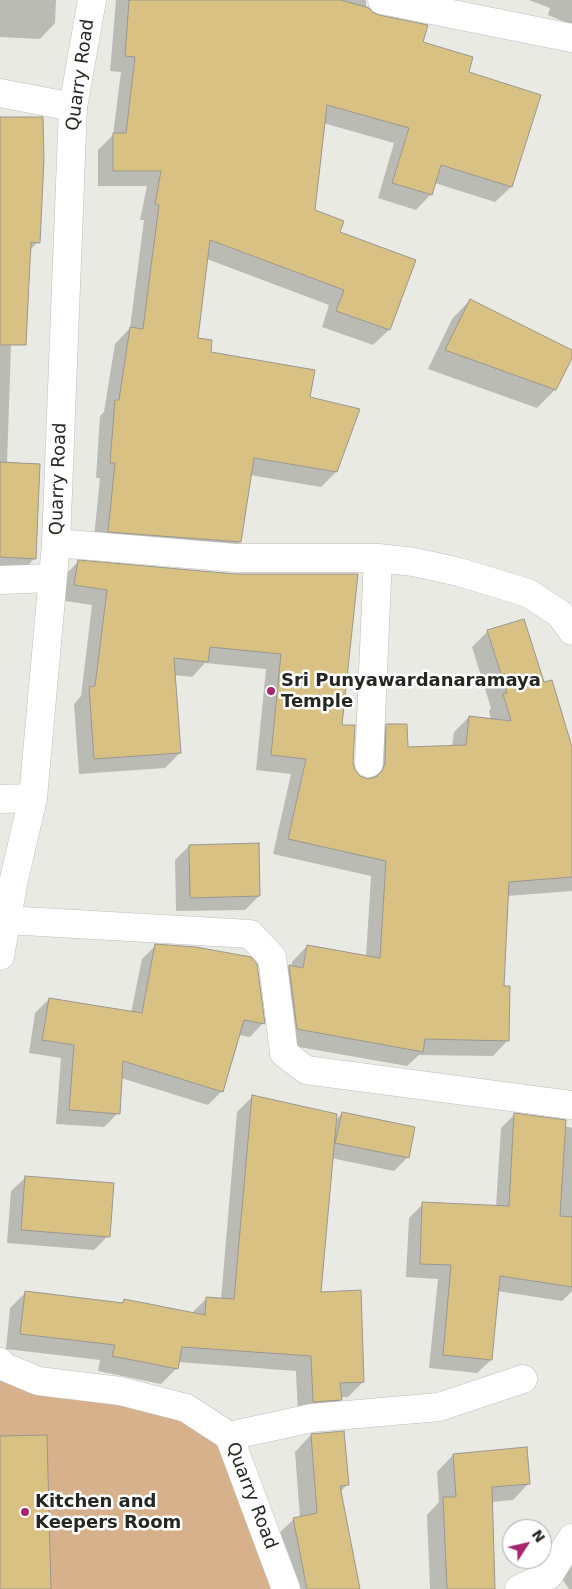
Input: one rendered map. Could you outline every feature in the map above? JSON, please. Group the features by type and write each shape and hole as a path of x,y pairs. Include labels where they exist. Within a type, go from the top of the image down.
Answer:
{"street":[{"name":"Quarry Road","path":"0,956 6,920 7,880 33,798 56,543 73,107 92,0"},
{"path":"382,0 572,38"},
{"path":"0,93 73,107"},
{"path":"56,543 236,558 378,558 414,562 459,572 528,593 560,614 572,631"},
{"path":"369,763 378,558"},
{"path":"0,580 52,578"},
{"path":"0,799 33,798"},
{"path":"6,920 250,934 272,957 284,1053 306,1070 572,1105"},
{"name":"Quarry Road","path":"0,1362 2,1366 38,1381 120,1391 186,1408 229,1436 286,1589"},
{"path":"229,1436 312,1418 440,1407 523,1379"},
{"path":"519,1589 549,1575 572,1538"}],"shaded area":[{"path":"0,1362 120,1391 229,1436 286,1589 0,1589"}],"building":[{"path":"129,0 341,0 369,8 372,12 379,15 428,25 423,42 473,57 469,72 541,95 512,187 441,165 432,195 392,183 409,128 327,105 315,210 344,221 340,232 416,260 390,330 336,311 344,290 210,240 198,338 212,340 211,352 315,370 310,397 360,409 337,472 254,458 241,542 108,532 115,463 110,463 115,400 119,400 130,327 143,329 159,205 155,204 161,171 113,171 113,133 126,133 135,57 125,56"},
{"path":"0,117 43,117 44,160 40,243 31,242 26,345 0,345"},
{"path":"470,299 572,350 572,358 556,390 445,350"},
{"path":"0,462 40,464 36,559 0,557"},
{"path":"78,560 235,574 358,574 342,725 355,725 353,762 355,770 360,776 368,779 376,777 382,771 385,764 386,724 407,724 408,747 466,745 469,716 511,721 503,694 507,693 487,630 524,619 544,682 552,680 572,747 572,877 509,882 504,986 510,986 509,1041 425,1039 423,1052 297,1029 289,965 303,968 307,945 380,958 386,861 288,839 306,759 271,755 281,654 210,647 208,662 174,658 181,753 94,759 89,687 95,686 107,590 74,585"},
{"path":"259,843 260,896 190,898 189,845"},
{"path":"155,944 196,947 251,957 257,964 265,1024 244,1020 223,1092 123,1061 120,1114 69,1110 74,1045 42,1040 49,998 142,1013"},
{"path":"252,1095 337,1114 321,1292 361,1290 364,1382 340,1383 342,1400 313,1402 311,1356 182,1347 178,1369 112,1356 115,1345 20,1334 25,1291 123,1303 124,1299 205,1315 206,1297 234,1299"},
{"path":"342,1112 415,1127 409,1158 335,1143"},
{"path":"514,1113 566,1120 560,1216 572,1217 572,1287 500,1276 492,1360 443,1355 451,1265 420,1264 422,1202 509,1206"},
{"path":"25,1176 114,1183 110,1237 21,1230"},
{"path":"344,1431 349,1485 340,1486 360,1589 307,1589 293,1518 317,1513 311,1434"},
{"name":"Kitchen and Keepers Room","path":"47,1435 51,1589 0,1589 0,1436"},
{"path":"527,1447 530,1484 492,1487 495,1589 447,1589 443,1497 456,1497 453,1454"}],"place":[{"name":"Sri Punyawardanaramaya Temple","path":"271,691"},
{"name":"Kitchen and Keepers Room","path":"25,1512"}]}
